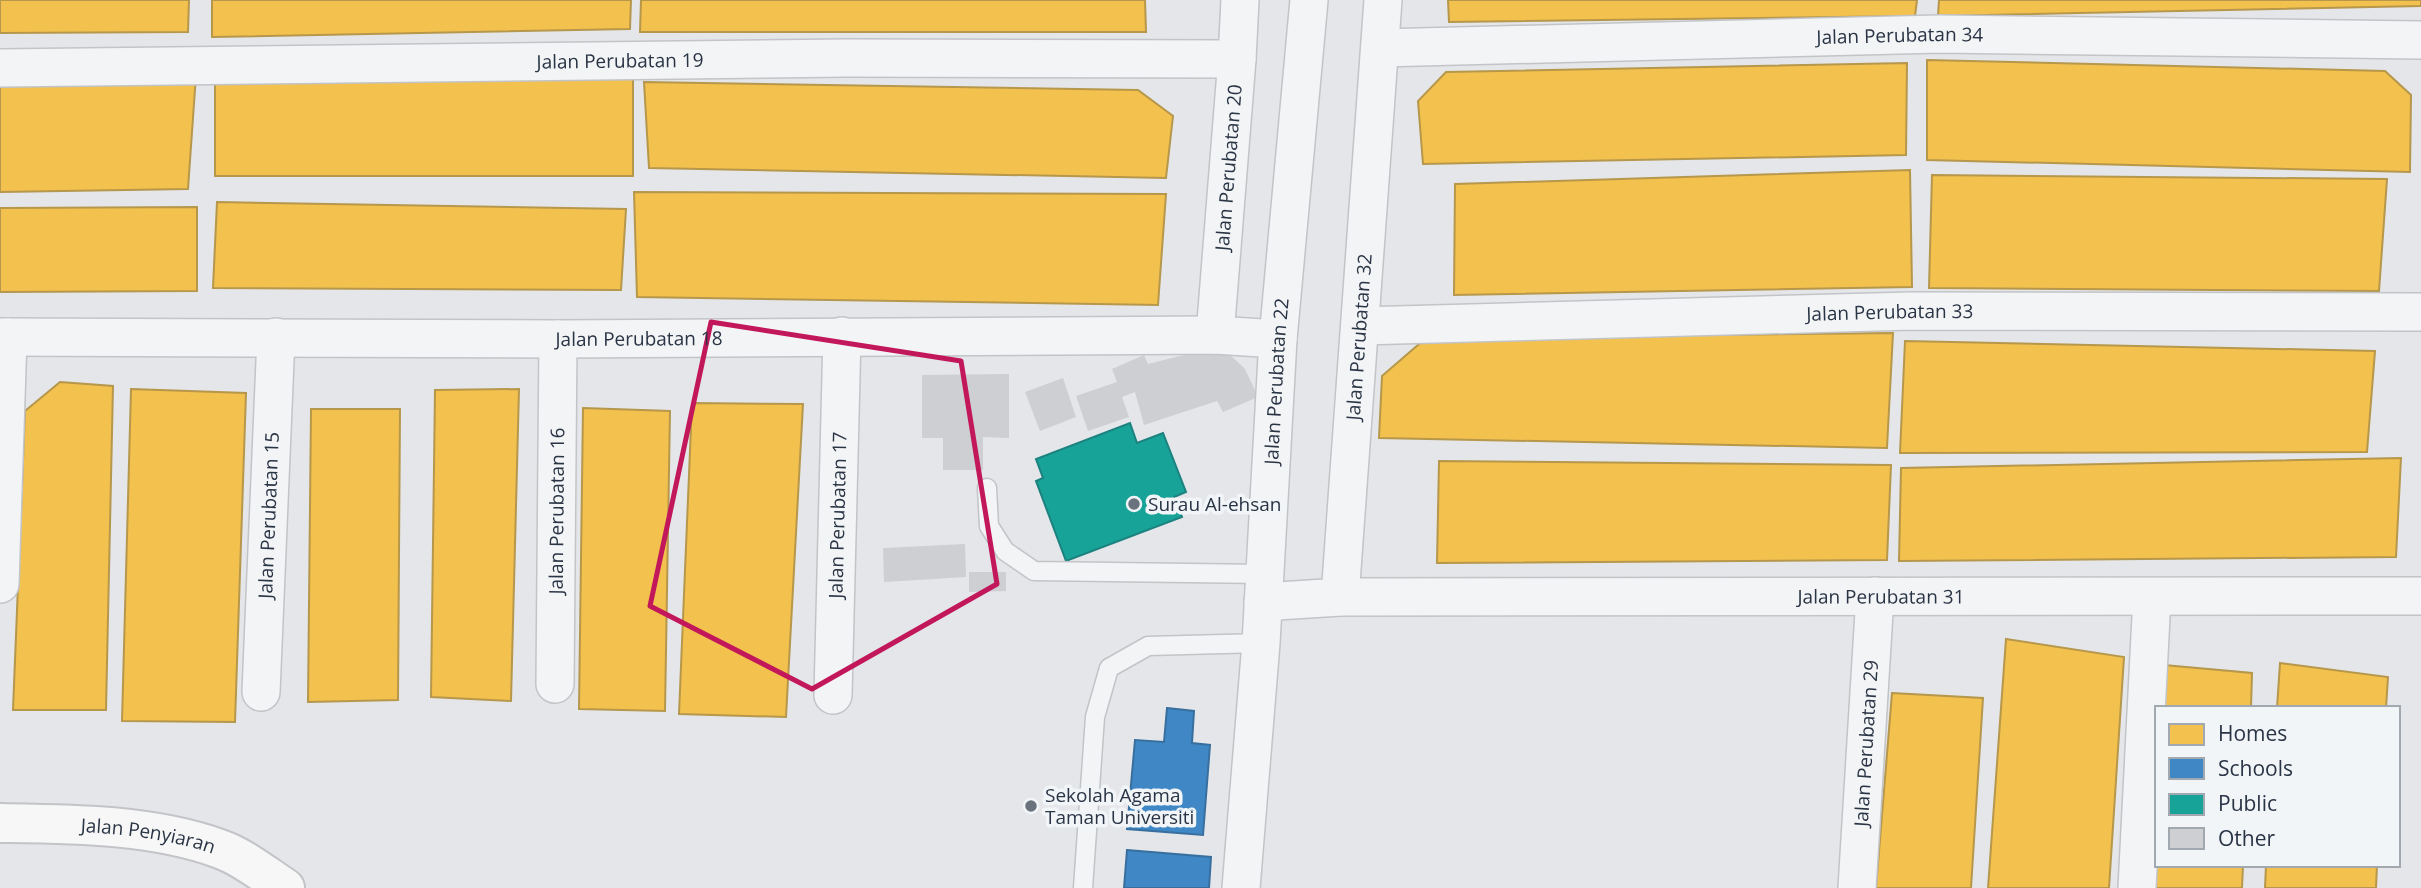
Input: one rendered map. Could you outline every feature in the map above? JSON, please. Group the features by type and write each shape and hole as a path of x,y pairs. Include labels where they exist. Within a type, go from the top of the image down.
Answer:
{"street":[{"name":"Jalan Perubatan 20","path":"1215,335 1240,0"},
{"name":"Jalan Perubatan 22","path":"1241,888 1261,643 1278,339 1309,0"},
{"name":"Jalan Perubatan 32","path":"1340,597 1383,0"},
{"name":"Jalan Perubatan 34","path":"1380,48 1939,34 2421,40"},
{"name":"Jalan Perubatan 19","path":"0,68 847,58 1237,59"},
{"name":"Jalan Perubatan 33","path":"1360,326 1911,311 2421,312"},
{"name":"Jalan Perubatan 18","path":"4,337 558,339 1215,335 1278,339"},
{"name":"Jalan Perubatan 17","path":"833,695 842,336"},
{"path":"0,584 4,337"},
{"name":"Jalan Perubatan 15","path":"261,692 275,337"},
{"name":"Jalan Perubatan 16","path":"555,684 558,339"},
{"path":"1264,588 1340,597"},
{"name":"Jalan Perubatan 29","path":"1857,888 1875,596"},
{"name":"Jalan Perubatan 31","path":"1340,597 2421,596"},
{"path":"2137,888 2152,597"},
{"name":"Jalan Penyiaran","path":"0,823 80,824 172,835 222,849 285,888"}],"lane":[{"path":"987,488 989,526 1005,551 1034,571 1264,588"},
{"path":"1083,888 1095,717 1109,668 1148,646 1261,643"}],"highlighted area":[{"path":"711,322 961,361 997,584 812,689 650,606"}],"building: Homes":[{"path":"0,0 189,0 188,32 0,33"},
{"path":"212,0 631,0 630,29 212,37"},
{"path":"641,0 1145,0 1146,32 640,32"},
{"path":"1448,0 1917,0 1915,16 1449,22"},
{"path":"1939,0 2421,0 2421,6 1938,16"},
{"path":"1927,60 2385,71 2411,95 2410,172 1927,160"},
{"path":"1907,63 1906,155 1423,164 1418,101 1446,72"},
{"path":"196,75 188,189 0,192 0,78"},
{"path":"633,76 633,176 215,176 215,81"},
{"path":"644,82 1138,90 1173,116 1166,178 649,168"},
{"path":"1910,170 1912,287 1454,295 1455,184"},
{"path":"1932,175 2387,179 2379,291 1929,288"},
{"path":"634,192 1166,194 1158,305 637,297"},
{"path":"217,202 626,209 621,290 213,288"},
{"path":"197,207 197,291 0,292 0,208"},
{"path":"1893,333 1887,448 1379,438 1382,376 1426,338"},
{"path":"1905,341 2375,351 2367,452 1900,453"},
{"path":"60,382 113,386 106,710 13,710 25,411"},
{"path":"131,389 246,393 235,722 122,721"},
{"path":"519,389 511,701 431,697 435,390"},
{"path":"692,403 803,404 786,717 679,714"},
{"path":"583,408 670,411 665,711 579,709"},
{"path":"311,409 400,409 398,700 308,702"},
{"path":"2401,458 2396,557 1899,561 1901,468"},
{"path":"1439,461 1891,465 1887,560 1437,563"},
{"path":"2006,639 2124,657 2109,888 1988,888"},
{"path":"2280,663 2388,677 2386,706 2277,706"},
{"path":"2164,665 2252,673 2251,706 2161,706"},
{"path":"1892,693 1983,698 1971,888 1876,888"},
{"path":"2155,811 2155,867 2243,867 2242,888 2150,888"},
{"path":"2266,867 2377,867 2376,888 2265,888"}],"building: Schools":[{"path":"1167,708 1194,711 1192,743 1210,745 1203,835 1127,829 1135,740 1164,742"},
{"path":"1127,850 1211,857 1209,888 1124,888"}],"building: Public":[{"path":"1130,423 1137,443 1163,433 1186,492 1174,497 1182,517 1066,561 1036,481 1043,478 1036,459"}],"building: Other":[{"path":"1200,351 1228,353 1245,369 1258,397 1223,412 1217,401 1144,425 1135,392 1122,397 1129,417 1088,431 1076,396 1117,382 1112,369 1144,355 1148,364"},
{"path":"1009,374 1009,438 983,437 983,470 943,470 943,438 922,438 922,375"},
{"path":"1063,378 1076,417 1040,431 1025,392"},
{"path":"965,544 966,577 884,582 883,548"},
{"path":"969,572 1006,572 1006,591 969,592"}],"place":[{"name":"Surau Al-ehsan","path":"1134,504"},
{"name":"Sekolah Agama Taman Universiti","path":"1031,806"}]}
